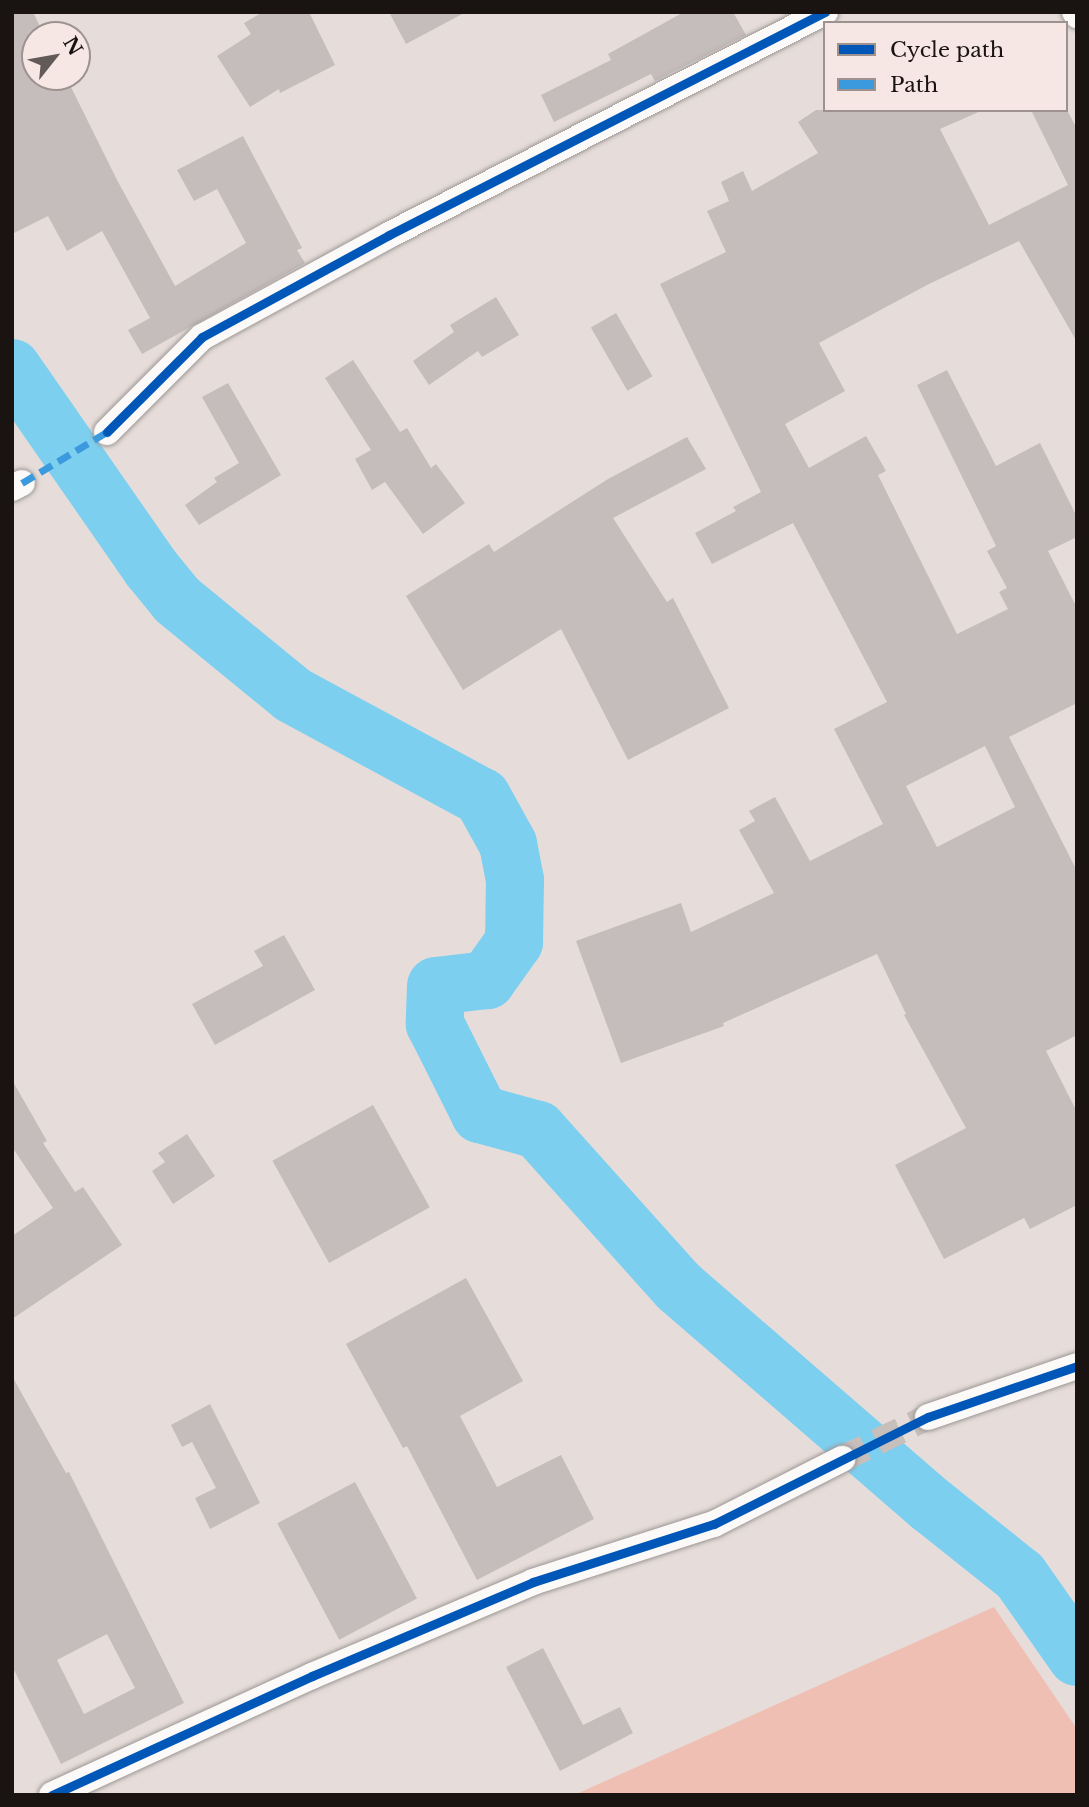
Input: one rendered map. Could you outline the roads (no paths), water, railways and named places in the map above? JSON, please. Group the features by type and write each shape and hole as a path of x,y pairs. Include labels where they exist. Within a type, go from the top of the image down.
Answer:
{"street":[{"path":"107,432 202,337 388,235 825,12"},
{"path":"928,1417 1077,1366"},
{"path":"52,1795 312,1676 533,1582 714,1524 842,1459"}],"waterway":[{"path":"12,368 151,568 177,600 293,695 482,797 508,844 515,880 514,942 487,980 436,986 435,1024 480,1114 538,1130 679,1287 931,1505 1020,1576 1077,1657"}],"tunnel":[{"path":"842,1459 928,1417"}]}
